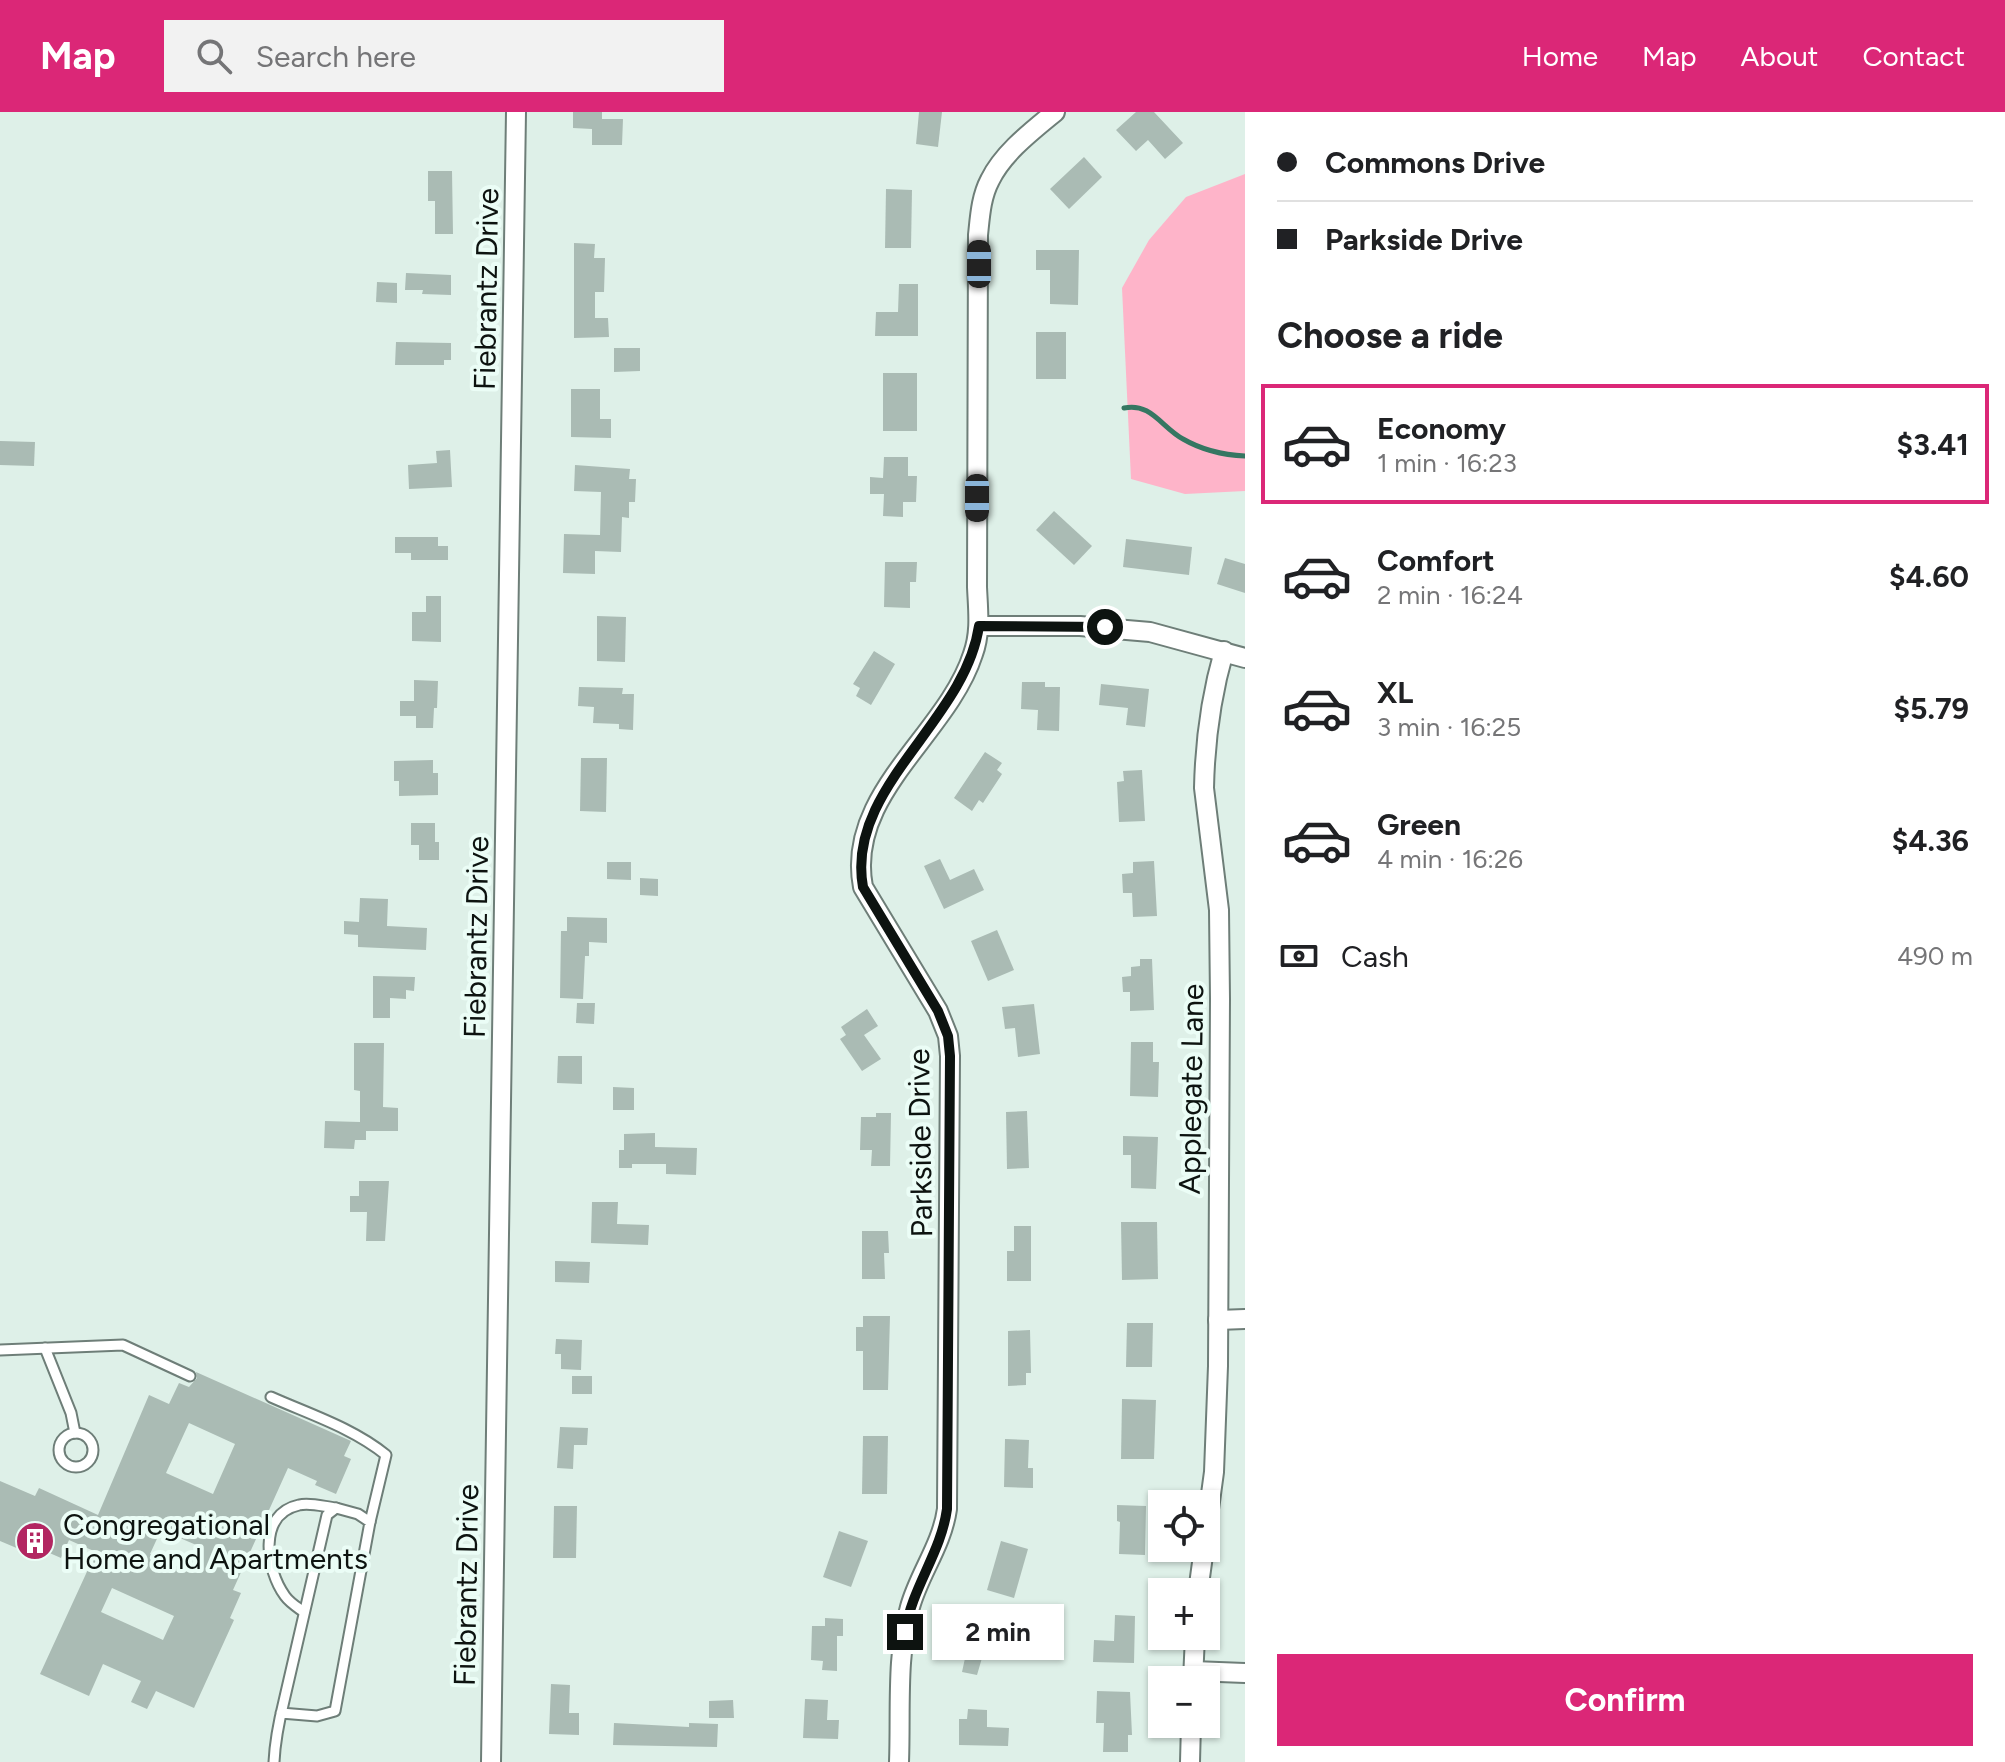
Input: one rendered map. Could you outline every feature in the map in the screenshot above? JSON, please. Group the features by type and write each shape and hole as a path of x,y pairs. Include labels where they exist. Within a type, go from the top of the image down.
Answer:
{"street":[{"name":"Fiebrantz Drive","path":"491,1762 516,112"},
{"name":"Parkside Drive","path":"899,1762 903,1652 908,1611 940,1538 947,1509 950,1056 948,1036 938,1011 863,887 859,870 865,828 877,805 936,720 973,657 979,626 978,235 982,201 990,178 1016,146 1050,113"},
{"path":"979,626 1105,627 1150,632 1245,658"},
{"name":"Applegate Lane","path":"1212,1490 1218,1320 1219,910 1204,777 1207,723 1224,651"},
{"path":"1218,1320 1245,1319"},
{"path":"1220,1674 1245,1673"},
{"path":"1190,1762 1191,1738"}],"lane":[{"path":"0,1350 123,1345 190,1376"},
{"path":"45,1348 71,1413 75,1433"},
{"path":"271,1397 344,1429 386,1455 370,1522 335,1711 317,1716 281,1713"},
{"path":"304,1612 289,1601 275,1576 269,1554 271,1532 278,1518 292,1507 306,1504 358,1514 370,1522"},
{"path":"274,1762 281,1713 327,1515 336,1508"}],"shaded area":[{"path":"1245,174 1245,491 1185,494 1131,479 1122,288 1149,240 1186,197"}],"building":[{"path":"573,112 602,112 602,119 623,119 622,145 592,145 592,129 573,128"},
{"path":"919,112 942,112 938,147 916,144"},
{"path":"1136,112 1154,112 1183,143 1165,159 1148,140 1136,151 1116,130"},
{"path":"1084,157 1102,177 1069,209 1050,189"},
{"path":"428,171 452,171 453,234 435,234 435,201 428,201"},
{"path":"886,189 912,190 911,248 885,248"},
{"path":"574,243 595,244 594,258 605,258 604,292 595,292 595,318 608,318 609,337 574,338"},
{"path":"1036,250 1079,250 1078,305 1050,304 1050,270 1036,270"},
{"path":"406,273 451,275 451,295 405,290"},
{"path":"377,282 397,283 397,303 376,302"},
{"path":"899,284 918,284 918,336 875,336 876,312 898,312"},
{"path":"1036,332 1066,332 1066,379 1036,379"},
{"path":"396,342 451,343 451,360 444,360 444,365 395,365"},
{"path":"614,348 640,348 640,371 614,372"},
{"path":"883,373 917,373 917,431 883,431"},
{"path":"571,389 600,389 600,419 611,419 611,438 571,437"},
{"path":"0,441 35,442 34,466 0,465"},
{"path":"450,450 452,487 409,489 408,465 437,463 436,451"},
{"path":"884,457 908,457 908,476 917,476 916,502 903,502 903,517 883,516 884,494 870,494 870,477 883,478"},
{"path":"575,465 630,469 629,479 636,479 635,502 629,502 629,518 622,517 621,552 595,551 595,574 563,573 564,534 600,535 601,492 574,491"},
{"path":"1054,511 1092,546 1074,565 1036,530"},
{"path":"395,537 438,537 438,546 448,546 448,560 411,560 411,553 395,553"},
{"path":"1126,539 1192,547 1189,575 1123,567"},
{"path":"1225,558 1245,564 1245,593 1217,584"},
{"path":"885,562 917,562 916,582 910,582 910,608 884,607"},
{"path":"426,596 441,596 441,642 412,641 412,612 426,612"},
{"path":"597,616 626,617 625,662 597,661"},
{"path":"874,651 895,664 871,705 856,696 860,688 853,684"},
{"path":"414,680 438,681 433,728 416,728 416,716 400,716 400,701 414,701"},
{"path":"1022,682 1045,682 1045,687 1060,687 1059,731 1037,730 1038,710 1021,709"},
{"path":"1101,684 1149,689 1145,727 1126,725 1128,708 1099,705"},
{"path":"579,687 623,688 622,694 634,694 633,730 619,729 619,724 593,723 594,707 578,706"},
{"path":"985,752 1002,763 997,770 1002,774 983,803 979,800 972,811 954,798"},
{"path":"581,758 607,758 606,812 580,811"},
{"path":"433,760 433,773 438,773 438,795 399,796 399,781 394,781 394,761"},
{"path":"1142,770 1145,821 1119,822 1117,782 1124,781 1123,771"},
{"path":"411,823 435,823 439,860 419,860 419,845 411,845"},
{"path":"940,859 950,880 974,869 984,890 944,909 924,866"},
{"path":"1154,861 1157,916 1133,917 1132,893 1123,893 1122,874 1133,873 1133,862"},
{"path":"607,862 631,862 631,880 607,879"},
{"path":"640,878 658,879 658,896 640,895"},
{"path":"360,898 388,899 387,926 427,928 426,950 358,947 358,935 344,934 344,921 359,922"},
{"path":"567,917 607,918 607,943 589,942 589,956 585,956 583,999 560,998 561,931 567,931"},
{"path":"997,930 1014,970 988,981 971,941"},
{"path":"1140,959 1152,959 1154,1010 1130,1011 1130,992 1123,992 1122,977 1131,976 1131,967 1140,966"},
{"path":"373,976 415,977 414,991 406,990 406,999 390,998 390,1018 373,1018"},
{"path":"577,1003 595,1003 594,1024 576,1023"},
{"path":"1034,1004 1040,1054 1018,1057 1015,1028 1005,1029 1002,1007"},
{"path":"867,1009 878,1026 864,1035 881,1059 862,1071 840,1039 846,1035 841,1027"},
{"path":"1131,1042 1153,1042 1153,1062 1159,1062 1158,1097 1130,1096"},
{"path":"354,1043 384,1043 383,1107 398,1108 398,1131 366,1131 366,1140 355,1140 354,1149 324,1148 325,1121 360,1122 360,1091 354,1090"},
{"path":"558,1056 582,1056 582,1084 557,1083"},
{"path":"613,1087 634,1088 634,1110 613,1110"},
{"path":"1027,1111 1029,1168 1007,1169 1006,1112"},
{"path":"876,1113 891,1113 890,1166 871,1166 872,1150 860,1150 861,1117 876,1117"},
{"path":"655,1133 655,1147 697,1148 696,1175 666,1174 666,1164 632,1164 632,1168 619,1168 619,1150 624,1150 624,1134"},
{"path":"1123,1136 1158,1137 1156,1189 1131,1188 1131,1155 1123,1155"},
{"path":"359,1181 389,1181 385,1241 366,1241 367,1212 350,1212 350,1196 359,1196"},
{"path":"592,1202 618,1202 617,1224 649,1225 648,1245 591,1243"},
{"path":"1121,1222 1157,1222 1158,1279 1122,1280"},
{"path":"1014,1226 1031,1226 1031,1281 1007,1281 1007,1251 1014,1251"},
{"path":"862,1231 888,1231 889,1253 884,1253 885,1279 862,1279"},
{"path":"555,1261 590,1262 589,1283 555,1282"},
{"path":"863,1316 890,1316 888,1390 863,1390 863,1351 856,1351 856,1327 863,1327"},
{"path":"1127,1323 1153,1323 1152,1367 1126,1367"},
{"path":"1030,1330 1031,1373 1026,1373 1026,1385 1008,1386 1008,1331"},
{"path":"556,1339 582,1340 581,1370 561,1369 561,1354 555,1354"},
{"name":"Congregational Home and Apartments","path":"196,1372 351,1441 344,1456 351,1459 336,1494 288,1468 233,1590 241,1593 230,1618 234,1620 194,1708 156,1691 147,1709 131,1702 141,1681 103,1664 89,1696 40,1674 96,1552 69,1540 61,1558 22,1541 19,1549 0,1541 0,1481 35,1496 39,1488 98,1515 149,1395 169,1404 179,1383 189,1387 197,1378","holes":["189,1423 235,1444 213,1494 166,1473","161,1530 201,1547 190,1572 150,1554","112,1588 174,1616 163,1640 101,1612"]},
{"path":"572,1376 592,1376 592,1394 572,1394"},
{"path":"1122,1399 1156,1400 1154,1459 1121,1459"},
{"path":"560,1427 588,1428 587,1445 574,1445 573,1469 557,1468"},
{"path":"863,1436 888,1436 887,1494 862,1494"},
{"path":"1005,1439 1029,1440 1028,1468 1033,1468 1033,1488 1004,1487"},
{"path":"1117,1505 1146,1506 1145,1555 1119,1554"},
{"path":"554,1506 577,1506 576,1558 553,1558"},
{"path":"839,1531 868,1541 851,1587 823,1577"},
{"path":"1001,1541 1028,1549 1014,1598 987,1590"},
{"path":"1115,1615 1135,1616 1134,1663 1093,1662 1094,1640 1114,1641"},
{"path":"825,1618 843,1619 843,1636 837,1636 837,1671 822,1670 823,1661 811,1660 812,1626 825,1626"},
{"path":"966,1620 995,1626 987,1659 982,1658 977,1675 962,1672 967,1649 959,1647"},
{"path":"551,1684 570,1685 569,1713 579,1713 579,1735 549,1734"},
{"path":"1097,1691 1130,1692 1132,1735 1128,1735 1128,1752 1103,1752 1104,1723 1096,1723"},
{"path":"805,1699 828,1700 827,1720 839,1720 838,1739 803,1738"},
{"path":"733,1700 734,1718 709,1718 709,1701"},
{"path":"968,1709 987,1710 987,1727 1009,1728 1008,1746 959,1745 959,1719 967,1719"},
{"path":"614,1723 689,1727 689,1723 718,1724 717,1747 613,1745"}],"waterway":[{"path":"1124,408 1133,407 1149,412 1183,439 1198,446 1245,456"}],"place":[{"name":"Congregational Home and Apartments","path":"35,1541"}],"route":[{"path":"905,1632 913,1595 940,1538 947,1509 950,1056 948,1036 938,1011 863,887 859,870 865,828 877,805 951,697 973,657 979,626 1105,627"}]}
